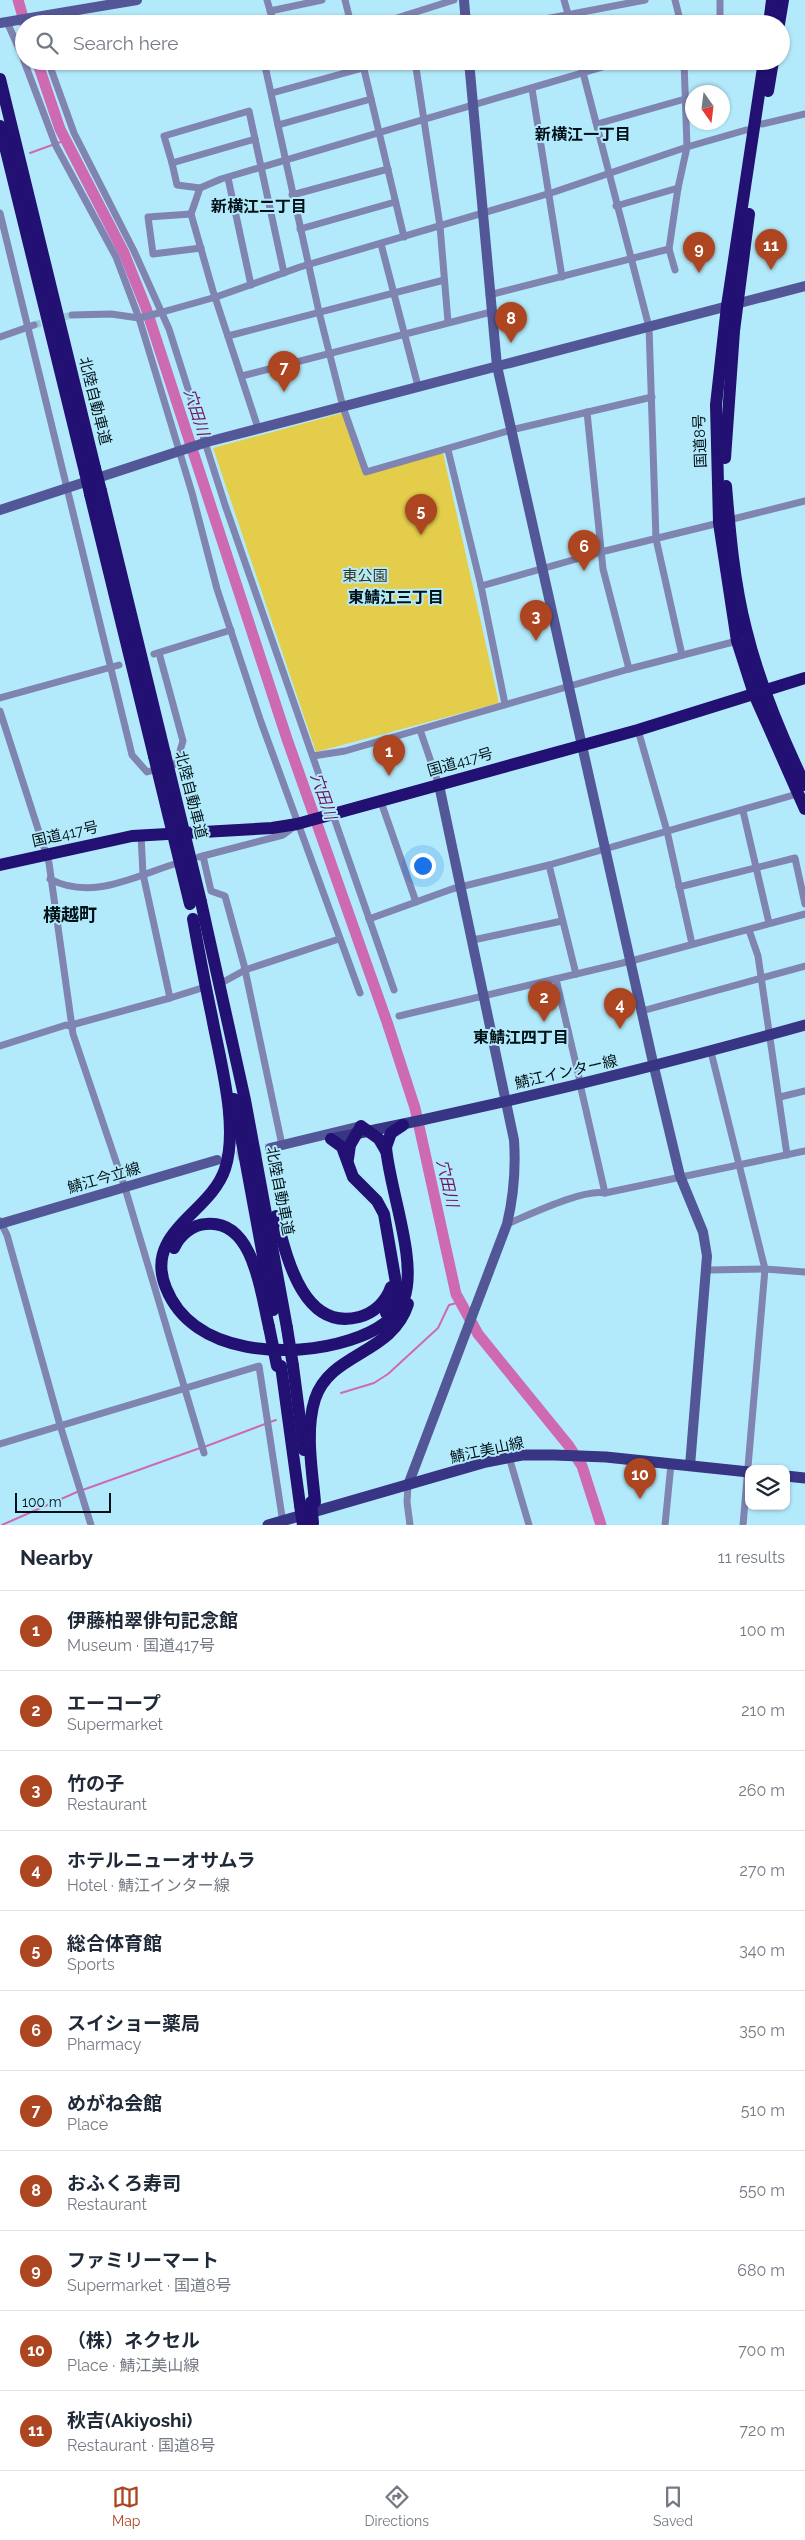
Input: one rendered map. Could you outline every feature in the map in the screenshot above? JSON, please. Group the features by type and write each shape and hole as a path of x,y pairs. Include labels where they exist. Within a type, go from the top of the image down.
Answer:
{"highway":[{"path":"770,15 772,0"},
{"path":"780,15 783,0"},
{"name":"国道8号","path":"763,70 758,127 716,406 724,521 737,641 801,790 805,809"},
{"name":"国道8号","path":"758,127 771,70"},
{"name":"北陸自動車道","path":"0,79 90,470"},
{"name":"北陸自動車道","path":"0,126 96,493 195,903 246,1100 277,1327"},
{"name":"国道8号","path":"724,521 759,692"},
{"name":"国道417号","path":"0,865 141,835 264,828 297,824 638,730 805,678"},
{"name":"北陸自動車道","path":"195,903 193,919 234,1101 313,1524"},
{"path":"193,919 221,1063 228,1112 229,1144 221,1179 206,1200 173,1233 164,1251 163,1277 171,1298 185,1317 196,1326 222,1339 267,1349 314,1349 357,1338 388,1321 404,1298 408,1280 407,1259"},
{"path":"246,1100 290,1267 310,1301 318,1308 336,1317 355,1318 371,1312 378,1307 389,1292 393,1261"},
{"path":"386,1153 387,1141 391,1133 402,1122"},
{"path":"309,1503 311,1427 315,1397 320,1387 333,1371 380,1342 402,1320 410,1293 407,1259 386,1153 382,1143 362,1130 348,1150 348,1161"},
{"path":"284,1366 277,1327 245,1244 238,1236 222,1226 212,1224 196,1226 183,1235 172,1252 170,1273 172,1284 183,1304 212,1327 241,1338 270,1343 315,1342 347,1334 375,1322 389,1309 394,1300 396,1283 381,1207 358,1184 342,1147 331,1139"},
{"name":"北陸自動車道","path":"284,1366 289,1422 309,1503"}],"main road":[{"name":"鯖江インター線","path":"653,1063 711,1052 805,1017"},
{"name":"鯖江インター線","path":"331,1139 362,1130 653,1063 769,1032 805,1026"},
{"name":"鯖江美山線","path":"268,1525 283,1523 509,1457 554,1455 606,1457 745,1472"},
{"path":"790,1476 805,1478"}],"street":[{"path":"57,15 122,1 136,0"},
{"path":"267,0 271,15"},
{"path":"270,11 322,0"},
{"path":"345,0 349,15"},
{"path":"407,15 454,0"},
{"path":"464,0 465,15"},
{"path":"564,0 568,15 645,0"},
{"path":"675,0 679,15"},
{"path":"720,0 720,15"},
{"path":"7,22 15,40"},
{"path":"27,70 56,146 116,258 140,318 231,630 260,722 360,993"},
{"path":"51,70 74,133 134,251 159,313 169,329 207,442 225,506 313,756 331,816 394,990"},
{"path":"266,70 319,312 344,407 366,472 448,450 511,430 652,397"},
{"path":"272,93 343,70"},
{"path":"364,70 404,237"},
{"path":"416,70 440,226 448,322"},
{"path":"470,70 497,366 653,1063 680,1176 703,1232 708,1270 690,1466"},
{"path":"284,273 262,168 249,111 164,136 177,185 200,188 228,178 262,168 286,161 424,120 473,107 589,70"},
{"path":"597,124 685,98 684,70"},
{"path":"582,72 597,124 616,206 632,259 648,327 656,539 682,655"},
{"path":"532,89 547,194 562,277"},
{"path":"278,125 371,99"},
{"path":"72,315 111,314 140,318 159,313 216,297 284,273 482,212 547,194 687,146 805,114"},
{"path":"675,270 669,249 678,188 687,146 686,130"},
{"path":"172,163 255,139"},
{"path":"292,195 388,169"},
{"path":"228,178 251,285"},
{"path":"200,188 191,214 258,428"},
{"path":"616,206 678,188"},
{"path":"300,229 395,202"},
{"path":"0,213 31,326 67,489 132,755 147,772 176,764 183,741 156,653 231,630"},
{"path":"191,214 147,214 153,254 201,248"},
{"path":"381,244 418,386"},
{"path":"489,295 669,249"},
{"path":"228,336 444,280"},
{"path":"0,510 207,442 805,286"},
{"path":"242,376 491,312"},
{"path":"0,337 31,326"},
{"path":"587,412 603,568 629,669"},
{"path":"448,450 481,586 505,704"},
{"path":"481,586 601,552 805,501"},
{"path":"313,756 345,751 629,669 737,641"},
{"path":"0,698 119,665"},
{"path":"0,711 47,855 72,1027 125,1188 204,1453"},
{"path":"410,1525 407,1502 408,1485 466,1336 506,1224 514,1196 516,1166 514,1140 506,1098 439,785 420,730"},
{"path":"638,730 667,831 692,944"},
{"path":"369,919 461,887 549,865 743,811 801,790"},
{"path":"381,802 416,902"},
{"path":"743,811 769,923"},
{"path":"50,880 65,887 96,889 114,886 143,874 283,835 297,824"},
{"path":"141,835 143,874 170,998"},
{"path":"203,856 211,891 225,896 245,970 282,1145"},
{"path":"679,887 795,858 805,904"},
{"path":"549,865 576,974"},
{"path":"399,1016 631,961 750,930 769,923 804,917"},
{"path":"473,940 562,920"},
{"path":"750,930 758,956 787,1154"},
{"path":"226,981 245,970 339,938"},
{"path":"642,1011 805,966"},
{"path":"556,979 605,1193"},
{"path":"72,1027 75,1024 202,988"},
{"path":"0,1046 66,1025 72,1027"},
{"path":"711,1052 766,1270 749,1465"},
{"path":"780,1097 805,1091"},
{"path":"270,1148 362,1130"},
{"path":"282,1145 331,1139"},
{"path":"506,1224 564,1201 598,1192 605,1193 805,1151"},
{"name":"鯖江今立線","path":"0,1223 217,1160"},
{"path":"0,1223 7,1235 60,1425 91,1525"},
{"path":"708,1270 805,1272"},
{"path":"0,1444 183,1387 258,1366 283,1523"},
{"path":"509,1457 529,1525"},
{"path":"665,1525 671,1464"},
{"path":"743,1525 745,1504"}],"green space":[{"name":"東公園","path":"342,413 364,473 443,453 499,703 316,752 213,448"}],"waterway":[{"name":"穴田川","path":"18,0 22,15"},
{"name":"穴田川","path":"40,70 60,129 124,253 146,308 287,739 387,1022 415,1108 456,1294 478,1334 569,1446 582,1466 601,1525"},
{"path":"30,153 66,140"},
{"path":"341,1393 374,1383 388,1374 438,1328 449,1305 460,1302"},
{"path":"270,1422 276,1420"},
{"path":"204,1447 265,1424"},
{"path":"2,1525 77,1492 200,1448"}],"tunnel":[{"path":"34,325 72,315"},
{"path":"222,1159 270,1148"}],"place":[{"name":"秋吉(Akiyoshi)","path":"771,270"},
{"name":"ファミリーマート","path":"699,273"},
{"name":"おふくろ寿司","path":"511,343"},
{"name":"めがね会館","path":"284,392"},
{"name":"総合体育館","path":"421,535"},
{"name":"スイショー薬局","path":"584,571"},
{"name":"竹の子","path":"536,641"},
{"name":"伊藤柏翠俳句記念館","path":"389,776"},
{"name":"エーコープ","path":"544,1022"},
{"name":"ホテルニューオサムラ","path":"620,1029"},
{"name":"（株）ネクセル","path":"640,1499"}],"district":[{"name":"新横江一丁目","path":"583,134"},
{"name":"新横江二丁目","path":"259,206"},
{"name":"東鯖江三丁目","path":"396,597"},
{"name":"横越町","path":"70,915"},
{"name":"東鯖江四丁目","path":"521,1037"}]}
